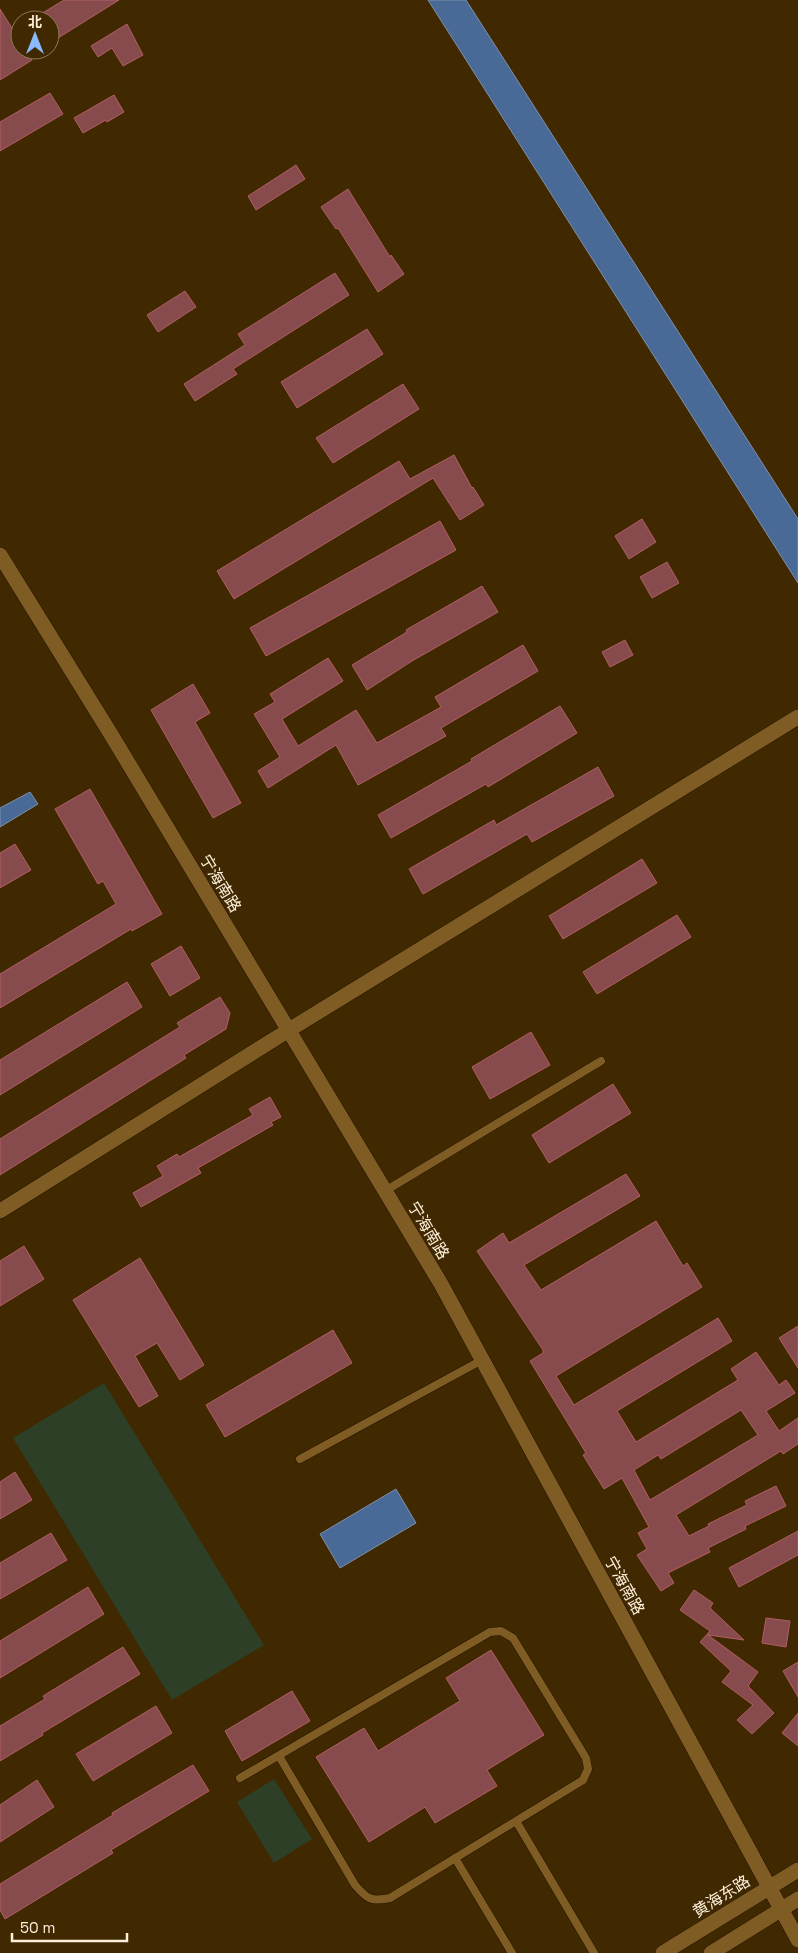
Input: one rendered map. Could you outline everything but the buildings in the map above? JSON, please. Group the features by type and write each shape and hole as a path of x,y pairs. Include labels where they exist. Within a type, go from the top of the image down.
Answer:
{"street":[{"name":"宁海南路","path":"0,555 112,736 441,1284 798,1940"},
{"path":"0,1211 289,1030 798,717"},
{"name":"黄海东路","path":"663,1953 798,1870"},
{"path":"711,1953 798,1899"}],"lane":[{"path":"385,1191 601,1061"},
{"path":"300,1459 482,1360"},
{"path":"240,1778 490,1632 501,1631 513,1638 586,1758 588,1769 582,1780 390,1898 377,1901 365,1897 355,1885 279,1756"},
{"path":"516,1821 594,1953"},
{"path":"455,1858 512,1953"}],"green space":[{"path":"104,1383 264,1645 172,1700 13,1438"},
{"path":"274,1779 312,1839 274,1863 237,1802"}],"water":[{"path":"428,0 466,0 798,519 798,583"},
{"path":"30,792 38,804 0,827 0,808"},
{"path":"396,1489 416,1523 340,1568 320,1534"}]}
